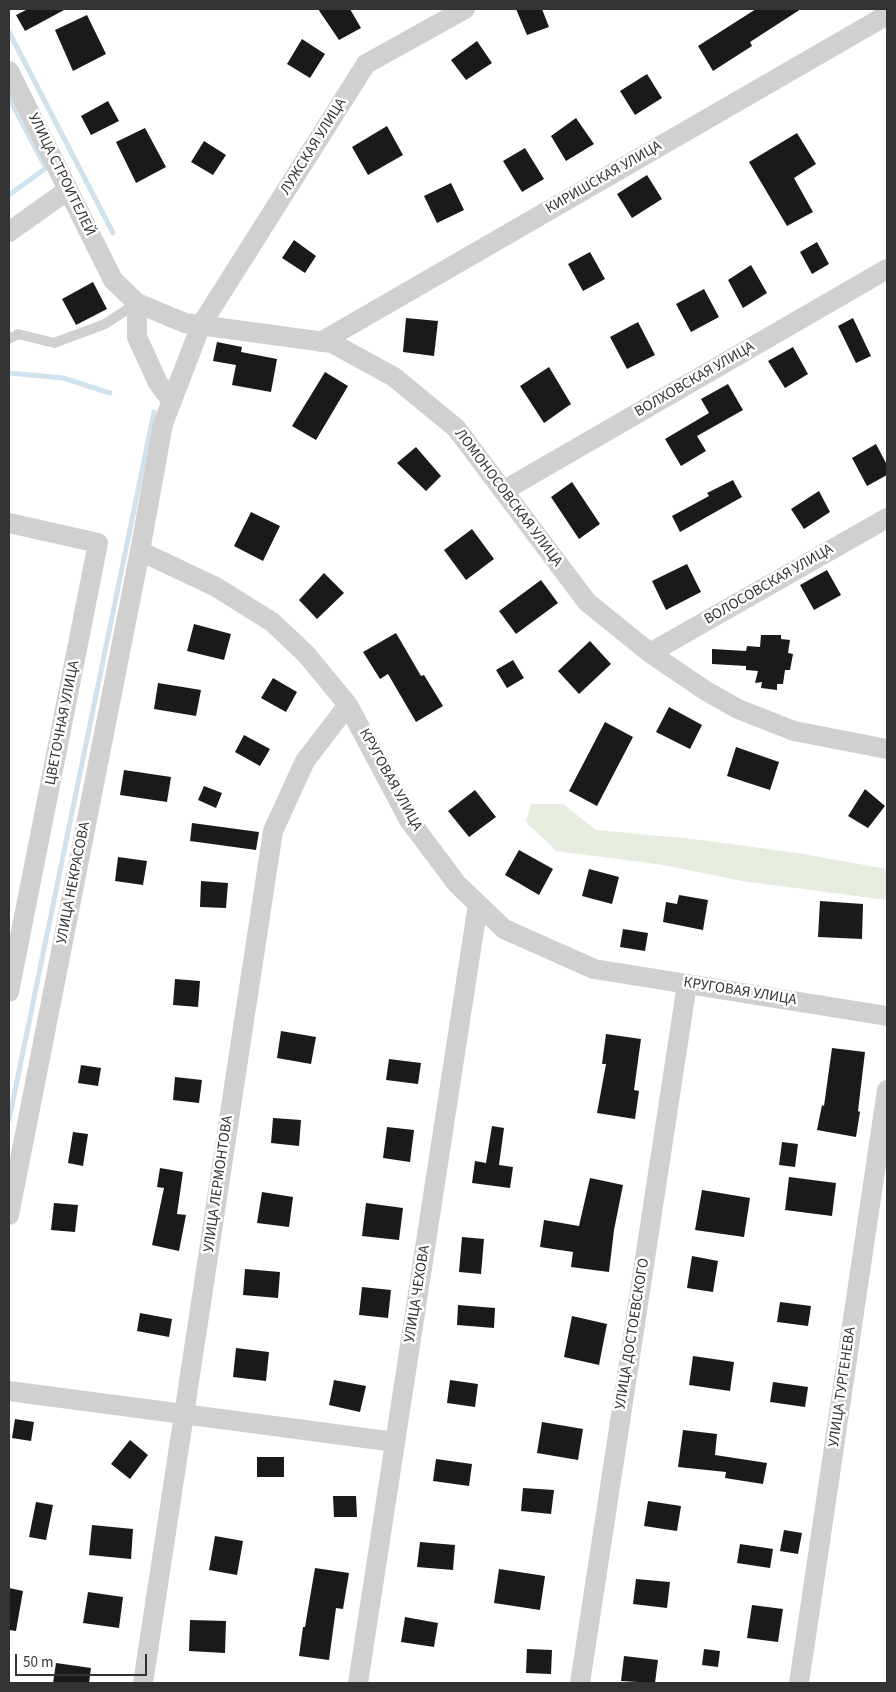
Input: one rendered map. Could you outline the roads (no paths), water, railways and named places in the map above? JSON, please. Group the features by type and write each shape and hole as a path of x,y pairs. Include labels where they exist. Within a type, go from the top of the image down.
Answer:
{"street":[{"name":"ЛУЖСКАЯ УЛИЦА","path":"201,325 366,64 465,9"},
{"name":"КИРИШСКАЯ УЛИЦА","path":"321,342 887,15"},
{"name":"УЛИЦА СТРОИТЕЛЕЙ","path":"9,71 113,280"},
{"path":"9,232 68,190"},
{"name":"ВОЛХОВСКАЯ УЛИЦА","path":"503,491 887,269"},
{"name":"ЛОМОНОСОВСКАЯ УЛИЦА","path":"113,280 137,303 185,323 332,343 394,377 456,428 587,602 650,652 706,691 738,709 794,731 887,749"},
{"path":"137,303 137,337 158,383 172,401"},
{"path":"140,551 163,424 201,325"},
{"name":"ВОЛОСОВСКАЯ УЛИЦА","path":"650,652 887,518"},
{"name":"ЦВЕТОЧНАЯ УЛИЦА","path":"9,523 98,543 9,992"},
{"name":"КРУГОВАЯ УЛИЦА","path":"140,551 216,587 272,622 306,654 348,705 409,820 457,884 504,929 594,969 887,1016"},
{"name":"УЛИЦА НЕКРАСОВА","path":"9,1216 140,551"},
{"name":"УЛИЦА ЛЕРМОНТОВА","path":"143,1683 272,831 305,761 348,705"},
{"name":"УЛИЦА ЧЕХОВА","path":"358,1683 478,904"},
{"name":"УЛИЦА ДОСТОЕВСКОГО","path":"580,1683 687,984"},
{"name":"УЛИЦА ТУРГЕНЕВА","path":"800,1683 887,1090"},
{"path":"9,1391 395,1442"}],"lane":[{"path":"9,339 18,334 54,343 105,324 137,303"}],"waterway":[{"path":"9,32 113,233"},
{"path":"9,98 46,168 9,195"},
{"path":"9,373 63,378 110,393"},
{"path":"9,1120 154,412"}]}
